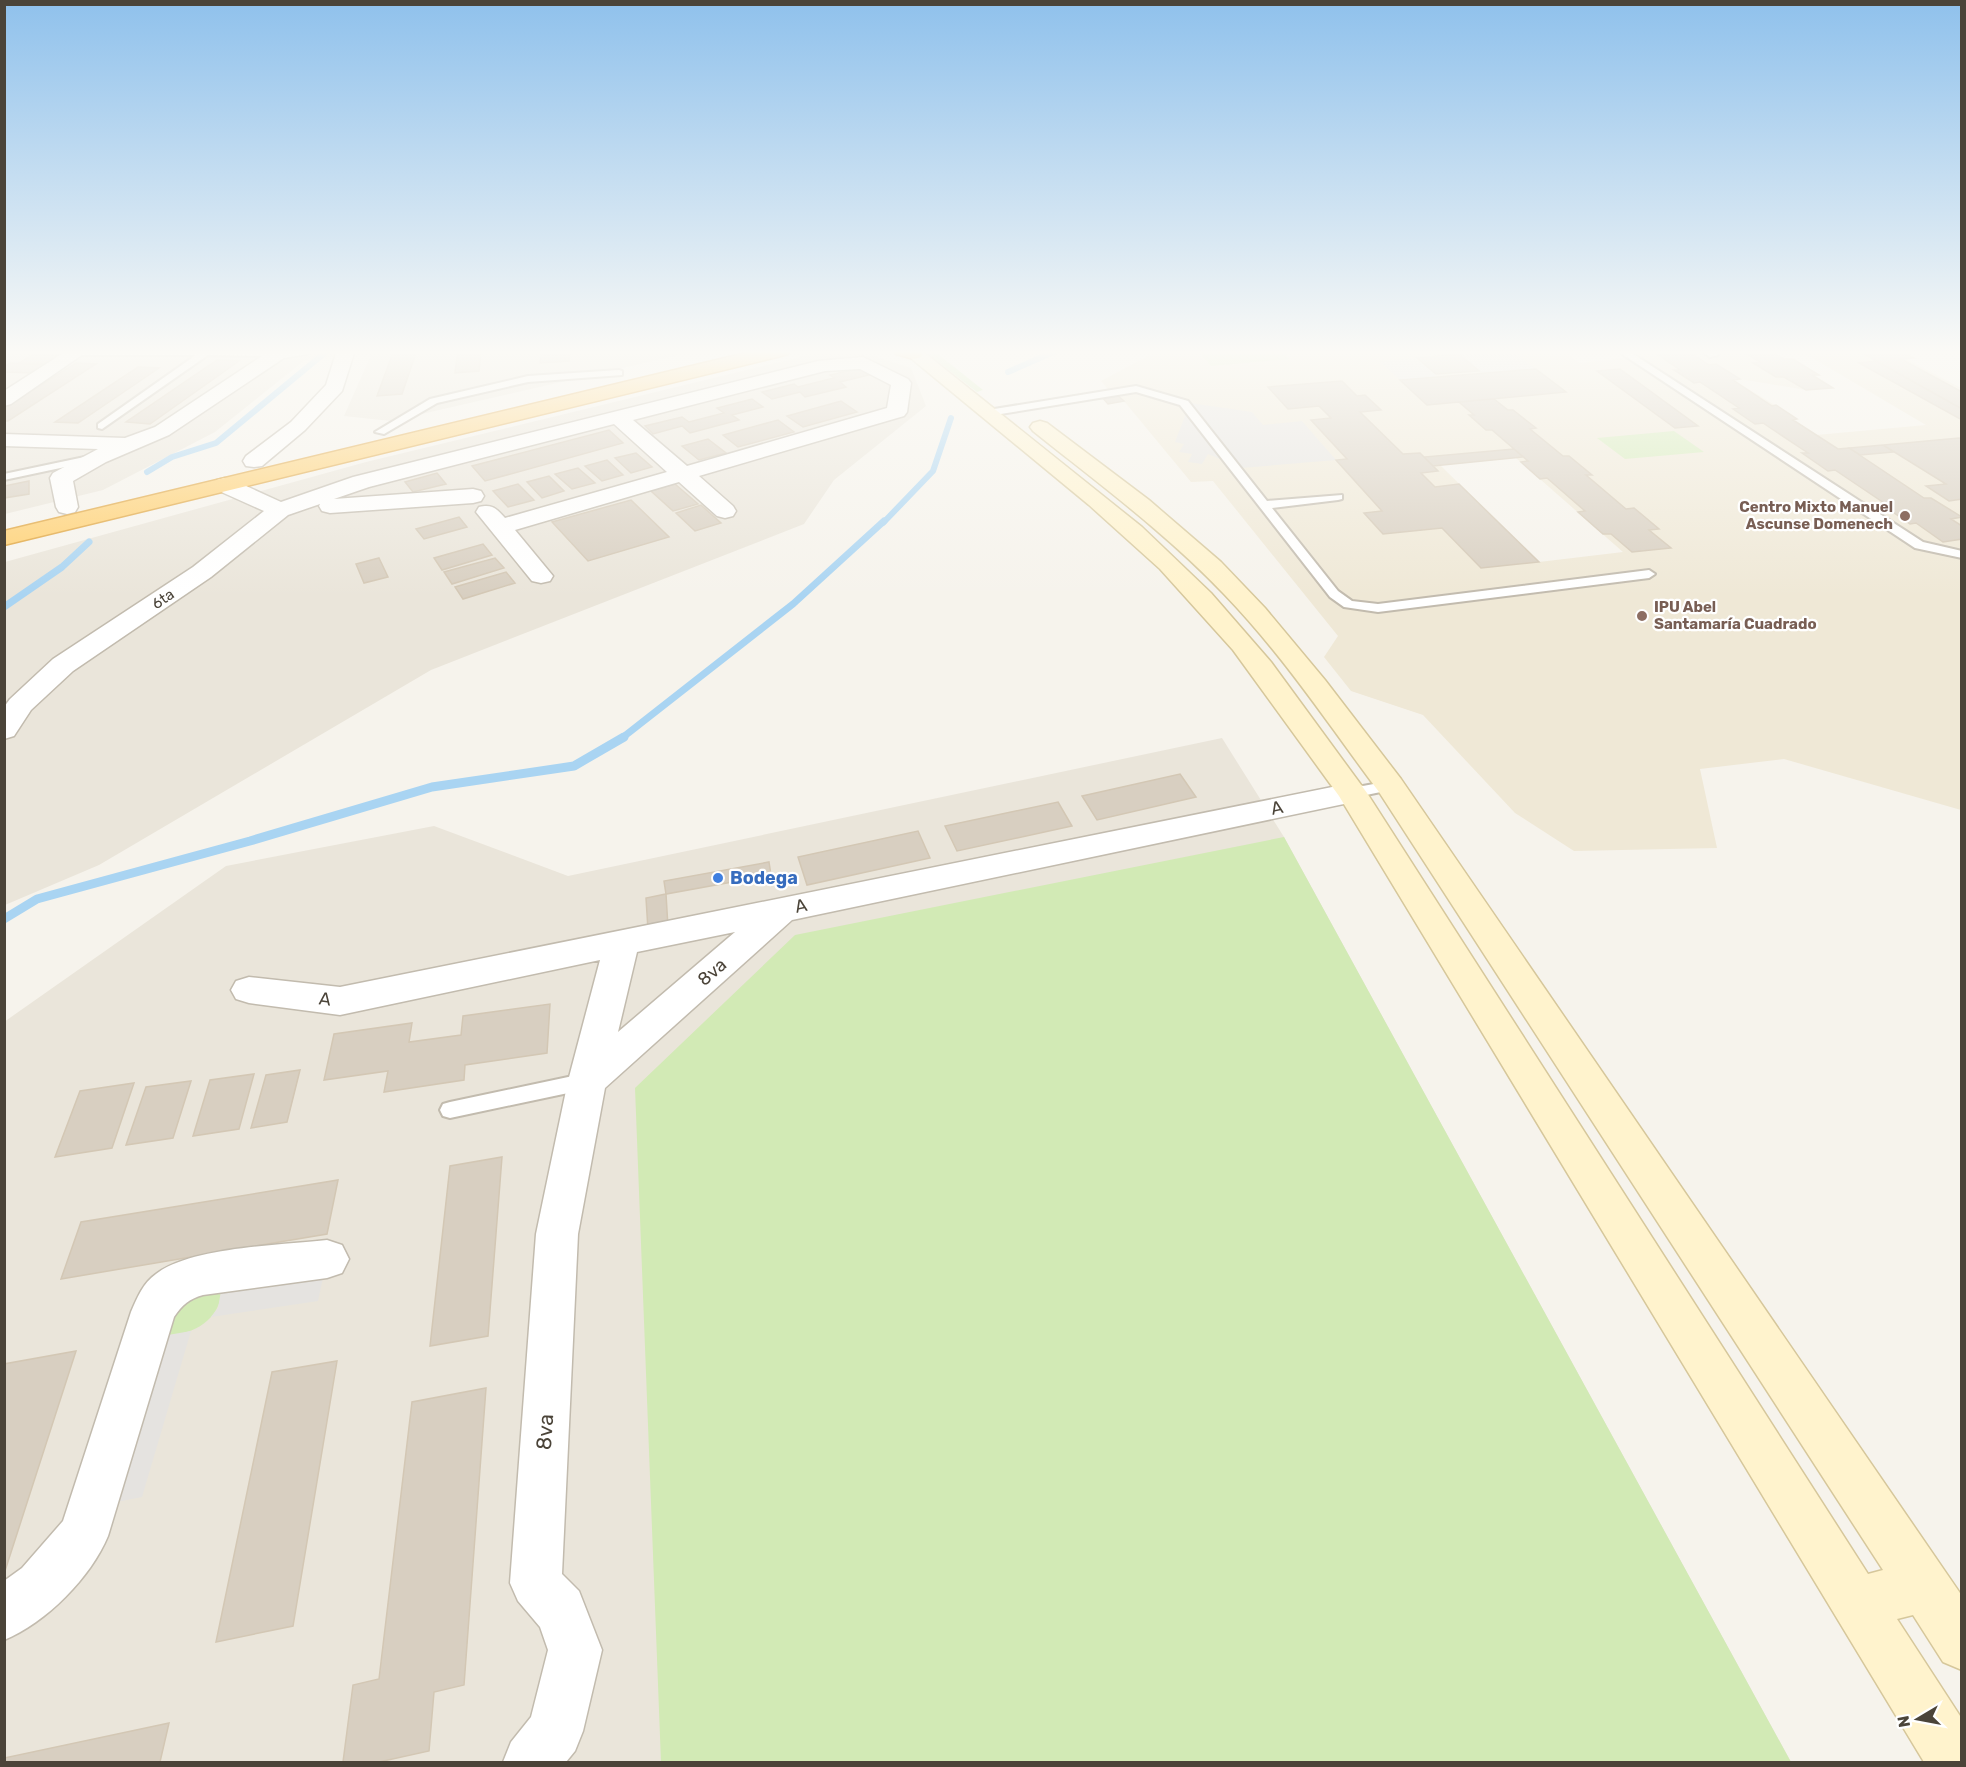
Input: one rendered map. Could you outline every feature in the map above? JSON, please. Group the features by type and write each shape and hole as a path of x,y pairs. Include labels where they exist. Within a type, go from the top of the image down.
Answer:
{"highway":[{"path":"4,521 378,432"},
{"path":"4,538 439,432"}],"main road":[{"path":"1026,432 1203,598 1261,670 1352,793 1956,1762"},
{"path":"1034,432 1176,534 1235,590 1304,671 1390,786 1962,1643"},
{"path":"1856,1603 1924,1586"}],"street":[{"path":"67,507 61,478 98,458 159,432"},
{"path":"254,461 290,432"},
{"path":"280,510 361,482 563,432"},
{"path":"636,432 725,511"},
{"path":"499,527 826,432"},
{"path":"4,440 133,444"},
{"path":"445,463 541,576"},
{"path":"225,484 280,510 473,496"},
{"name":"6ta","path":"4,730 20,705 63,665 202,572 280,510"},
{"name":"A","path":"249,990 340,1001 1352,793"},
{"name":"8va","path":"587,1082 782,910"},
{"name":"8va","path":"531,1762 555,1731 575,1650 560,1610 536,1583 557,1234 587,1082 622,943"},
{"path":"4,1614 40,1586 83,1536 153,1311 164,1294 173,1286 194,1277 327,1259"}],"lane":[{"path":"1207,432 1334,594 1348,604 1378,608 1649,574"},
{"path":"1747,432 1918,545 1962,555"},
{"path":"4,477 98,458"},
{"path":"1264,505 1338,497"},
{"path":"1352,793 1390,786"},
{"path":"450,1110 587,1082"}],"shaded area":[{"path":"5,432 214,432 103,490 5,514"},
{"path":"488,432 893,432 834,480 804,524 431,670 99,865 5,905 5,562 366,462"},
{"name":"IPU Abel Santamaría Cuadrado","path":"1150,432 1812,432 1816,435 1844,432 1961,432 1961,810 1784,759 1700,769 1717,848 1574,851 1515,813 1423,715 1351,691 1324,657 1338,636 1213,481 1191,482","holes":["1516,458 1623,552 1539,562 1440,465"]},
{"path":"1179,432 1312,432 1336,460 1241,468 1208,454 1202,464 1188,462 1192,454 1179,452 1184,444 1175,442"},
{"path":"1222,738 1284,837 1791,1762 5,1762 4,1022 226,866 434,826 568,876"},
{"path":"327,1259 318,1301 211,1317 218,1308 221,1291"},
{"path":"191,1331 142,1497 117,1502 168,1335"}],"green space":[{"path":"1676,432 1704,452 1625,459 1597,438"},
{"path":"1284,837 1791,1762 661,1762 635,1088 795,935"},
{"path":"221,1291 216,1310 204,1324 187,1332 168,1335 158,1303"}],"building":[{"path":"600,432 612,432 623,443 485,481 472,466"},
{"path":"732,432 792,432 738,447 723,435"},
{"path":"1323,432 1381,432 1403,454 1420,453 1438,471 1421,473 1435,487 1459,484 1539,562 1481,568 1442,528 1383,534 1364,513 1382,511 1336,460 1347,459"},
{"path":"1495,432 1534,432 1563,456 1569,456 1592,475 1586,475 1626,509 1634,508 1659,529 1649,530 1671,548 1632,552 1611,534 1603,534 1578,512 1585,511 1547,478 1540,479 1521,462 1528,461"},
{"path":"1777,432 1812,432 1838,449 1849,448 1924,498 1931,498 1962,517 1951,519 1962,526 1962,539 1943,542 1916,523 1910,524 1880,503 1884,503 1835,470 1828,471 1802,453 1808,453"},
{"path":"708,439 726,453 699,460 682,446"},
{"path":"1962,439 1962,499 1949,501 1926,486 1946,484 1883,445"},
{"path":"1883,445 1894,452 1860,455 1849,448"},
{"path":"1514,449 1523,457 1433,466 1424,457"},
{"path":"636,453 652,467 631,473 615,458"},
{"path":"607,460 623,475 602,481 585,466"},
{"path":"578,468 595,483 572,489 555,474"},
{"path":"437,473 446,484 413,492 405,482"},
{"path":"549,476 564,491 542,498 527,482"},
{"path":"29,481 29,494 4,498 4,486"},
{"path":"518,484 534,500 508,507 493,491"},
{"path":"675,484 698,504 673,511 651,491"},
{"path":"631,500 669,537 588,561 552,522"},
{"path":"701,505 721,523 695,531 676,513"},
{"path":"459,517 467,527 424,539 416,529"},
{"path":"483,544 492,555 442,570 434,558"},
{"path":"379,558 388,577 364,583 356,564"},
{"path":"495,558 504,568 452,584 444,572"},
{"path":"506,572 515,583 463,599 455,587"},
{"path":"1180,774 1196,797 1097,820 1082,796"},
{"path":"1058,802 1072,826 957,851 945,826"},
{"path":"918,831 930,858 807,885 798,857"},
{"name":"Bodega","path":"769,862 771,875 666,894 664,881"},
{"path":"666,894 668,927 648,930 646,898"},
{"path":"550,1004 547,1053 465,1065 464,1080 384,1092 388,1071 324,1080 334,1034 412,1023 409,1042 461,1035 463,1016"},
{"path":"300,1070 287,1122 251,1128 266,1075"},
{"path":"254,1074 239,1129 193,1136 210,1080"},
{"path":"191,1081 173,1138 126,1145 146,1087"},
{"path":"134,1083 112,1148 55,1157 80,1091"},
{"path":"502,1157 488,1336 430,1346 450,1166"},
{"path":"338,1180 327,1234 61,1279 81,1222"},
{"path":"76,1351 4,1574 4,1364"},
{"path":"337,1361 293,1626 216,1642 272,1372"},
{"path":"486,1388 464,1685 434,1692 429,1751 379,1762 343,1762 353,1685 379,1679 412,1402"},
{"path":"169,1723 160,1762 4,1762 4,1758"}],"waterway":[{"path":"147,472 172,457 216,443 229,432"},
{"path":"883,523 933,471 946,432"},
{"path":"622,738 793,604 884,521"},
{"path":"4,607 62,567 89,542"},
{"path":"4,919 37,899 250,841 432,787 574,766 624,737"}],"place":[{"name":"Centro Mixto Manuel Ascunse Domenech","path":"1905,516"},
{"name":"IPU Abel Santamaría Cuadrado","path":"1642,616"},
{"name":"Bodega","path":"718,878"}]}
